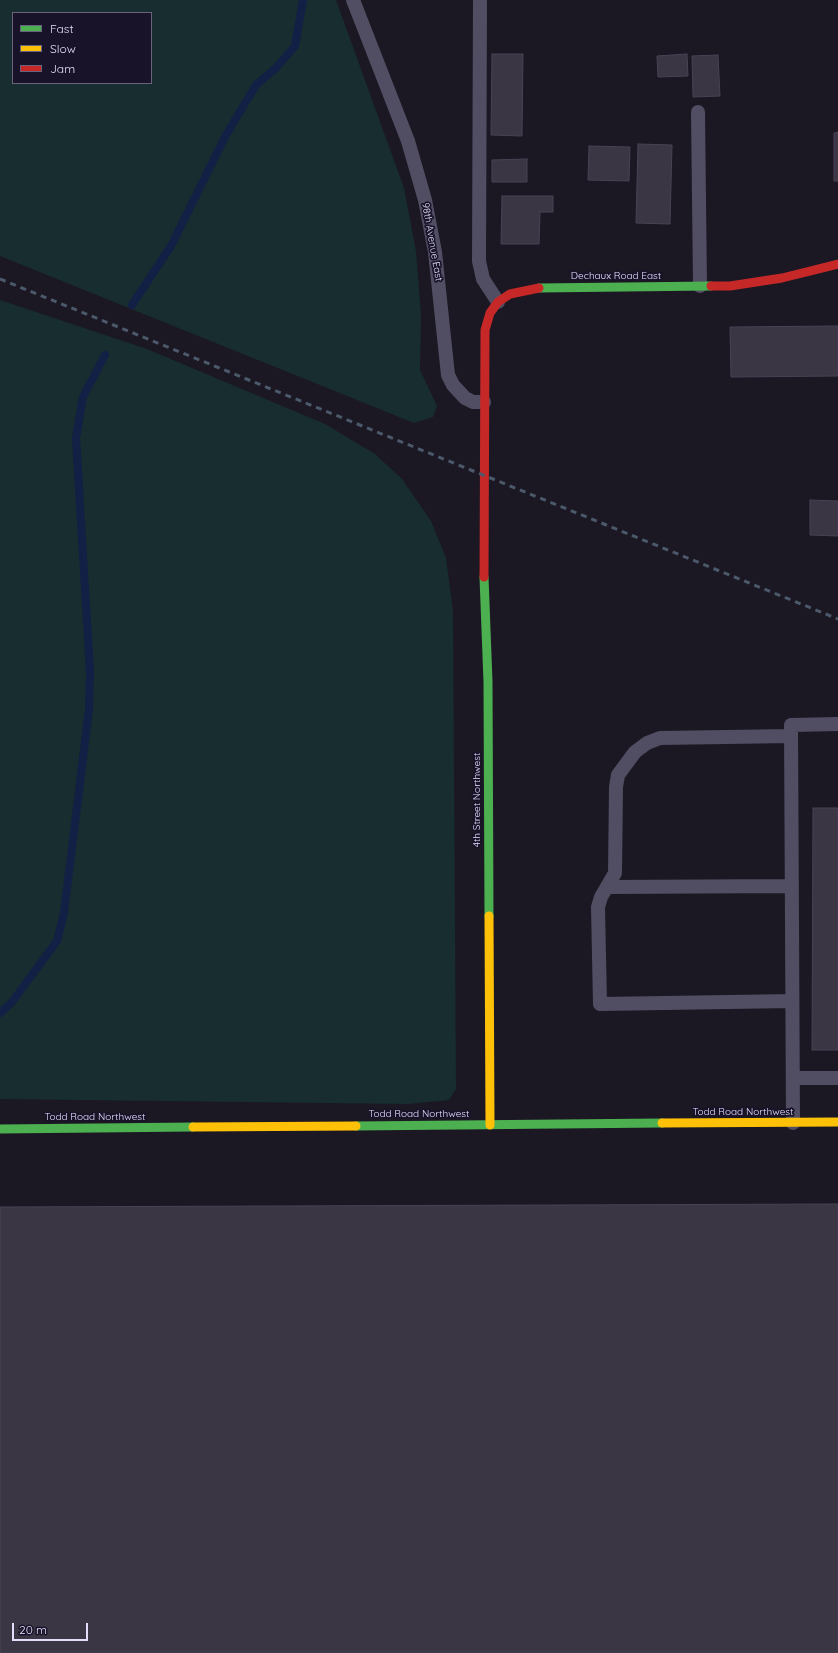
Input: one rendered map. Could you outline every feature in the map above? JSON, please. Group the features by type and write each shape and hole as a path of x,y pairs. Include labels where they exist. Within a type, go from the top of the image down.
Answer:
{"street":[{"name":"Dechaux Road East","path":"498,302 510,294 534,288 730,286 752,284 838,264"},
{"path":"484,402 485,330 490,313 498,302"},
{"name":"4th Street Northwest","path":"484,402 485,475 483,556 488,682 490,1125"},
{"name":"Todd Road Northwest","path":"0,1129 838,1122"}],"lane":[{"name":"98th Avenue East","path":"353,0 408,141 425,200 435,252 448,375 453,385 465,398 474,402 484,402"},
{"path":"480,0 479,261 483,279 498,302"},
{"path":"698,112 700,286"},
{"path":"793,1123 791,725 838,724"},
{"path":"791,736 660,738 646,744 635,752 618,775 616,787 615,873 601,897 598,907 600,1004 792,1001"},
{"path":"607,887 792,886"},
{"path":"793,1078 838,1078"}],"green space":[{"path":"0,0 336,0 404,188 416,251 421,315 420,370 437,406 433,417 414,423 0,256"},
{"path":"0,300 147,349 325,424 375,454 402,479 431,521 446,558 453,611 456,1089 449,1100 408,1104 0,1099"}],"building":[{"path":"492,54 523,54 522,136 491,135"},
{"path":"687,54 688,76 658,77 657,56"},
{"path":"718,55 720,96 693,97 692,56"},
{"path":"838,132 838,181 834,181 834,133"},
{"path":"638,144 672,145 670,224 636,223"},
{"path":"589,146 630,147 629,181 588,180"},
{"path":"527,159 527,182 492,182 492,160"},
{"path":"502,196 553,196 553,212 540,212 539,244 501,244"},
{"path":"838,326 838,376 731,377 730,327"},
{"path":"810,500 838,501 838,536 810,535"},
{"path":"813,808 838,808 838,1050 812,1050"},
{"path":"838,1204 838,1653 0,1653 0,1207"}],"waterway":[{"path":"132,305 171,246 226,135 256,85 276,68 295,46 303,0"},
{"path":"0,1013 12,1002 57,941 64,913 89,709 90,672 76,438 83,397 105,355"}],"railway":[{"path":"0,279 838,619"}],"traffic: fast":[{"path":"539,288 711,286"},
{"path":"484,577 488,682 489,916"},
{"path":"356,1126 662,1123"},
{"path":"0,1129 193,1127"}],"traffic: slow":[{"path":"489,916 490,1125"},
{"path":"662,1123 838,1122"},
{"path":"193,1127 356,1126"}],"traffic: jam":[{"path":"711,286 730,286 782,278 838,264"},
{"path":"484,577 485,330 490,313 498,302 510,294 539,288"}]}
